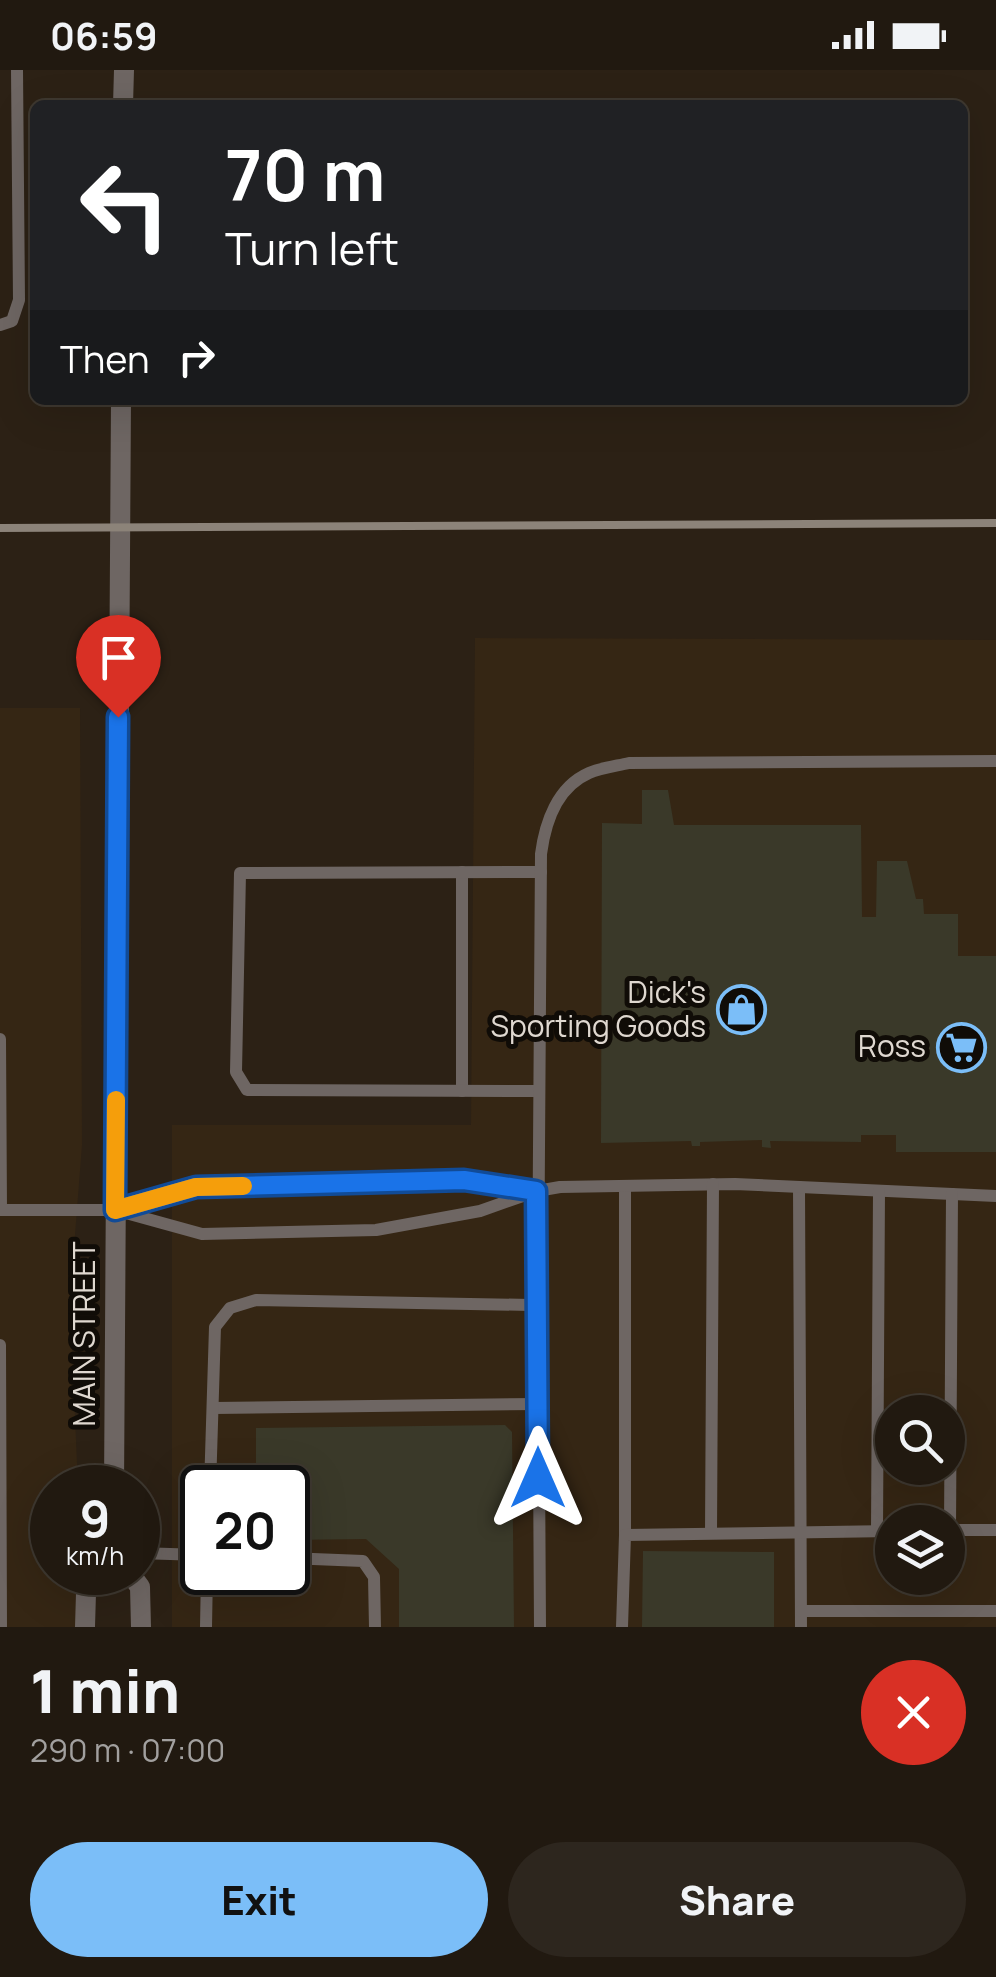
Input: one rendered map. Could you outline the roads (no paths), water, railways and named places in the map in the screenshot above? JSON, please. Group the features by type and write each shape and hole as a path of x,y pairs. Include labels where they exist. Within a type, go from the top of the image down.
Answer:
{"street":[{"path":"123,100 124,70"},
{"name":"MAIN STREET","path":"114,1465 120,405"},
{"path":"85,1627 86,1595"},
{"path":"140,1595 141,1627"}],"lane":[{"path":"0,324 12,320 18,300 17,70"},
{"path":"540,1627 536,1191 541,872 544,829 560,798 587,774 628,763 996,761"},
{"path":"462,872 462,1091"},
{"path":"538,1091 247,1090 236,1072 240,873 541,872"},
{"path":"0,1039 1,1210 115,1210 202,1234 376,1230 480,1211 536,1191 560,1187 712,1184 996,1196"},
{"path":"115,1210 196,1187 464,1180 536,1191"},
{"path":"711,1533 712,1184"},
{"path":"622,1627 625,1186"},
{"path":"799,1187 801,1627"},
{"path":"877,1505 879,1190"},
{"path":"948,1505 952,1194"},
{"path":"211,1465 215,1327 230,1308 256,1300 530,1305 538,1294"},
{"path":"0,1346 1,1627"},
{"path":"214,1408 538,1404"},
{"path":"965,1530 996,1530"},
{"path":"625,1535 875,1531"},
{"path":"310,1559 363,1561 374,1577 375,1627"},
{"path":"206,1627 207,1595"},
{"path":"801,1610 996,1611"}],"railway":[{"path":"0,528 996,523"}],"place":[{"name":"Dick's Sporting Goods","path":"741,1010"},
{"name":"Ross","path":"961,1047"}]}
